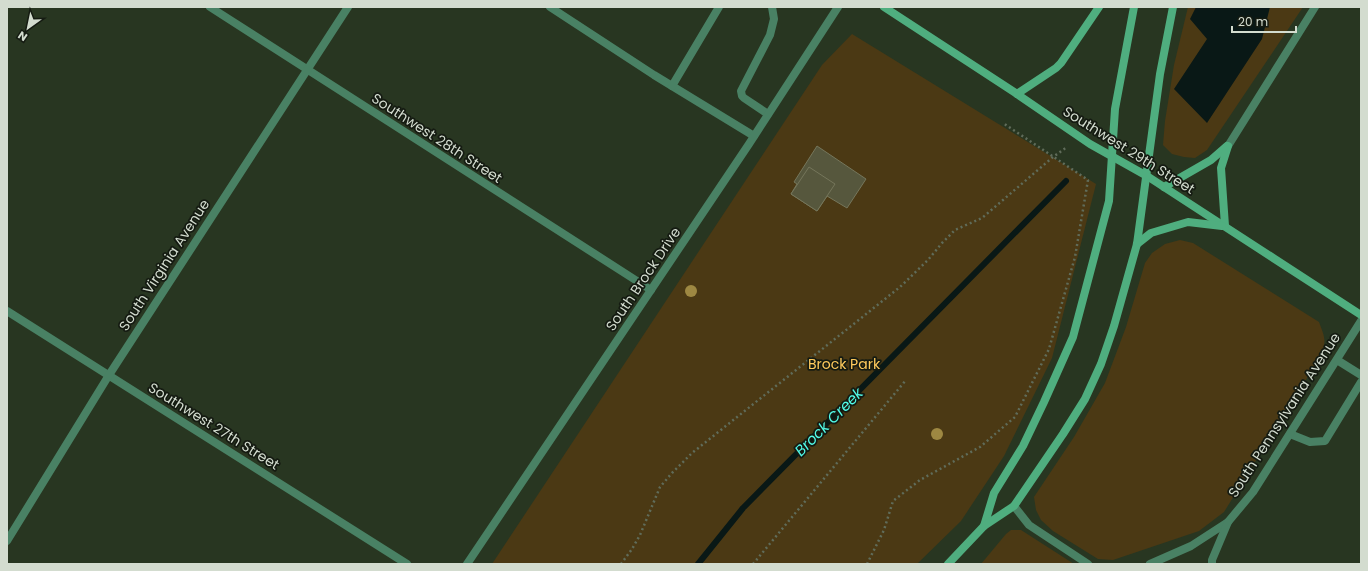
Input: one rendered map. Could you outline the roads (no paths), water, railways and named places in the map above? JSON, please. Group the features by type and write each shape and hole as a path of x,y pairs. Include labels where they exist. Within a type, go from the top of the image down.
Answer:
{"main road":[{"name":"Southwest 29th Street","path":"884,7 1017,94 1090,144 1147,176 1361,314"},
{"path":"1017,94 1056,68 1061,63 1099,7"},
{"path":"984,526 994,493 1023,446 1073,337 1109,201 1115,109 1134,7"},
{"path":"948,564 984,526 1014,506 1085,399 1101,364 1114,326 1137,244 1160,74 1173,7"},
{"path":"1137,244 1151,233 1188,222 1225,226 1221,168 1228,146"},
{"path":"1164,187 1211,160 1228,146"}],"street":[{"name":"Southwest 28th Street","path":"210,7 651,290"},
{"name":"South Virginia Avenue","path":"7,541 108,375 348,7"},
{"path":"550,7 672,86 754,136"},
{"path":"672,86 719,7"},
{"path":"768,114 744,98 742,96 742,91 770,35 774,19 772,7"},
{"name":"South Brock Drive","path":"468,564 754,136 838,7"},
{"path":"1228,146 1316,7"},
{"name":"Southwest 27th Street","path":"7,311 407,564"},
{"name":"South Pennsylvania Avenue","path":"1212,564 1212,560 1228,522 1253,492 1361,321"},
{"path":"1337,360 1361,375"},
{"path":"1290,434 1310,442 1325,441 1361,382"},
{"path":"1014,506 1029,525 1088,564"},
{"name":"South Pennsylvania Avenue","path":"1150,564 1191,546 1228,522"}],"waterway":[{"name":"Brock Creek","path":"698,564 743,508 1066,181"}],"park label":[{"name":"Brock Park","path":"844,364"}]}
